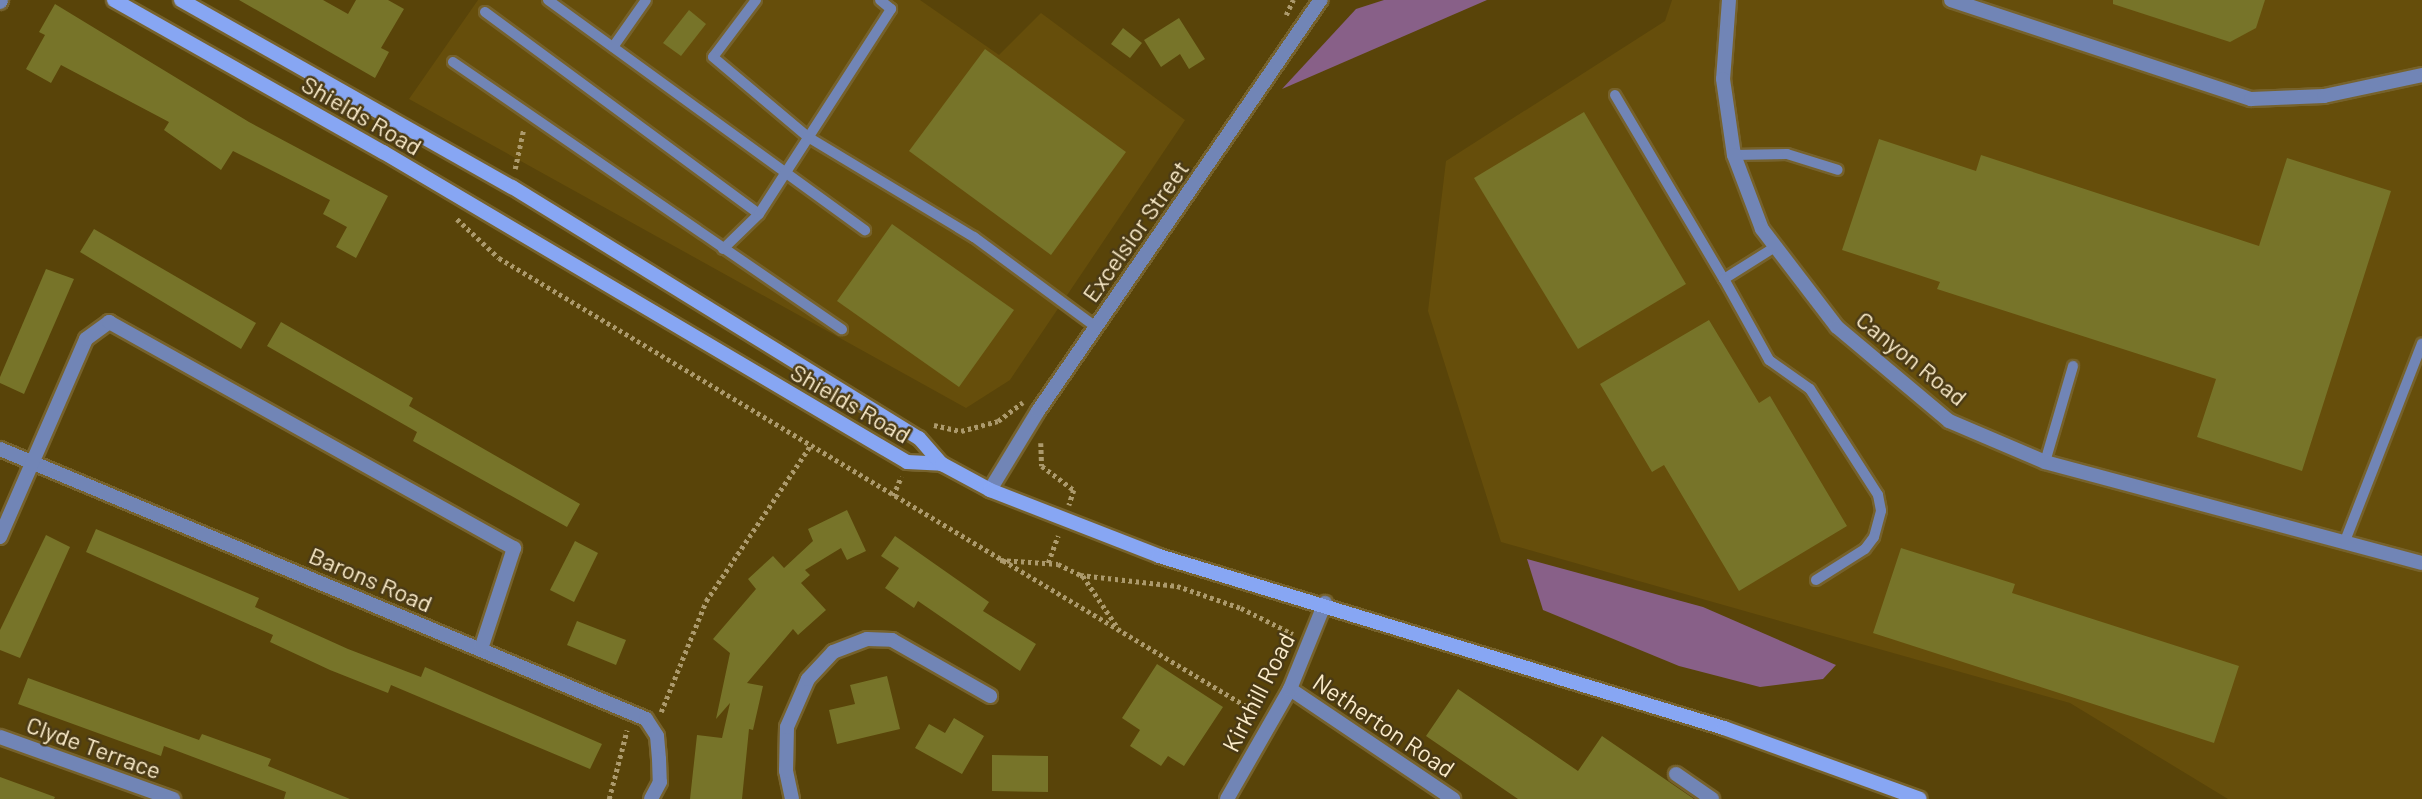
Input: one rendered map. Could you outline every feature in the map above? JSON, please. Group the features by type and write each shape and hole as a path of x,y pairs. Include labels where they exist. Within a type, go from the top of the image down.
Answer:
{"main road":[{"name":"Shields Road","path":"114,0 383,152 907,462 942,464"},
{"name":"Shields Road","path":"181,0 512,187 919,438 942,464"},
{"path":"942,464 990,490 1159,556 1325,604 1724,728 1920,799"}],"street":[{"name":"Excelsior Street","path":"990,490 1096,327 1321,0"},
{"name":"Canyon Road","path":"1729,0 1723,79 1734,155 1762,229 1837,327 1949,421 2045,463 2422,563"},
{"path":"1951,0 2251,99 2324,96 2422,75"},
{"path":"0,537 86,339 109,322 514,548 481,649"},
{"name":"Barons Road","path":"0,449 631,712 646,719 654,732"},
{"name":"Kirkhill Road","path":"1227,799 1290,689 1325,604"},
{"path":"792,799 786,771 787,727 808,679 833,652 867,639 892,640 990,696"},
{"name":"Netherton Road","path":"1290,689 1453,799"},
{"path":"652,799 660,782 654,732"},
{"name":"Clyde Terrace","path":"0,737 173,799"},
{"path":"1676,774 1713,799"}],"lane":[{"path":"548,0 865,230"},
{"path":"613,47 646,0"},
{"path":"756,0 713,57 808,137 974,237 1096,327"},
{"path":"723,249 759,214 891,9 880,0"},
{"path":"485,12 759,214"},
{"path":"453,62 842,329"},
{"path":"1615,95 1769,360 1810,389 1878,495 1881,510 1874,537 1865,549 1816,580"},
{"path":"1734,155 1787,154 1838,170"},
{"path":"1724,279 1775,247"},
{"path":"2345,541 2422,344"},
{"path":"2045,463 2073,366"}],"path":[{"path":"512,187 522,131 540,121"},
{"path":"451,214 499,258 1121,633 1272,720"},
{"path":"654,732 706,601 810,446"},
{"path":"999,560 1058,564 1080,575 1177,586 1241,608 1309,641"},
{"path":"1080,575 1121,633"},
{"path":"609,799 631,712"}],"shaded area":[{"path":"478,0 920,0 999,55 1041,13 1185,120 1010,380 966,408 409,99"},
{"path":"1384,0 1487,0 1282,89 1356,9"},
{"path":"1672,0 2422,0 2422,799 2228,799 2070,703 1501,542 1428,311 1446,161 1665,21"},
{"path":"1527,559 1703,607 1836,665 1823,679 1760,687 1679,666 1543,610"}],"building":[{"path":"239,0 323,0 348,14 356,0 388,0 404,9 381,48 389,52 375,78"},
{"path":"2113,0 2265,0 2256,28 2230,42 2113,4"},
{"path":"55,4 249,122 388,196 356,258 336,247 347,227 323,214 330,200 233,151 221,170 164,130 169,122 61,65 51,83 26,69 45,35 39,32"},
{"path":"689,10 706,24 681,56 663,43"},
{"path":"1179,18 1205,59 1189,69 1180,54 1161,67 1144,40"},
{"path":"1123,28 1142,43 1130,58 1111,44"},
{"path":"985,49 1126,152 1051,255 909,151"},
{"path":"1584,112 1686,284 1578,349 1474,178"},
{"path":"1879,139 1976,171 1981,155 2259,246 2287,158 2391,191 2302,471 2197,437 2216,379 1937,289 1940,282 1842,250"},
{"path":"892,224 1014,310 959,387 837,301"},
{"path":"94,229 256,323 241,349 80,252"},
{"path":"46,269 74,279 24,394 0,383 0,377"},
{"path":"1709,320 1759,403 1770,396 1847,526 1739,591 1664,465 1652,472 1600,384"},
{"path":"281,322 413,398 409,406 580,504 567,527 413,441 417,432 267,346"},
{"path":"847,510 866,551 847,560 841,548 805,570 810,575 801,583 826,610 798,635 793,629 747,683 763,686 753,730 749,729 742,799 690,799 697,735 722,738 730,703 716,719 730,653 713,639 756,589 748,579 773,556 784,568 813,541 808,529"},
{"path":"96,529 259,598 255,607 348,649 421,677 425,667 602,744 590,769 391,685 388,693 330,670 270,642 273,635 86,552"},
{"path":"46,535 70,547 20,658 0,650 0,630"},
{"path":"895,536 989,602 983,611 1036,644 1020,671 918,601 914,608 885,588 899,568 881,556"},
{"path":"575,541 598,553 574,602 550,590"},
{"path":"1901,548 2015,584 2012,593 2239,666 2214,743 1873,633"},
{"path":"577,621 626,640 616,665 567,645"},
{"path":"1157,664 1223,707 1184,766 1168,756 1161,766 1130,746 1140,730 1122,718"},
{"path":"887,676 900,729 837,744 829,710 855,704 850,685"},
{"path":"28,678 199,740 202,734 271,759 268,766 350,799 284,799 286,792 164,746 161,756 18,704"},
{"path":"1458,689 1578,771 1602,736 1694,799 1518,799 1426,736"},
{"path":"954,718 984,736 962,774 915,748 929,724 945,733"},
{"path":"992,755 1048,756 1048,792 992,791"},
{"path":"0,777 55,797 0,799"}]}
